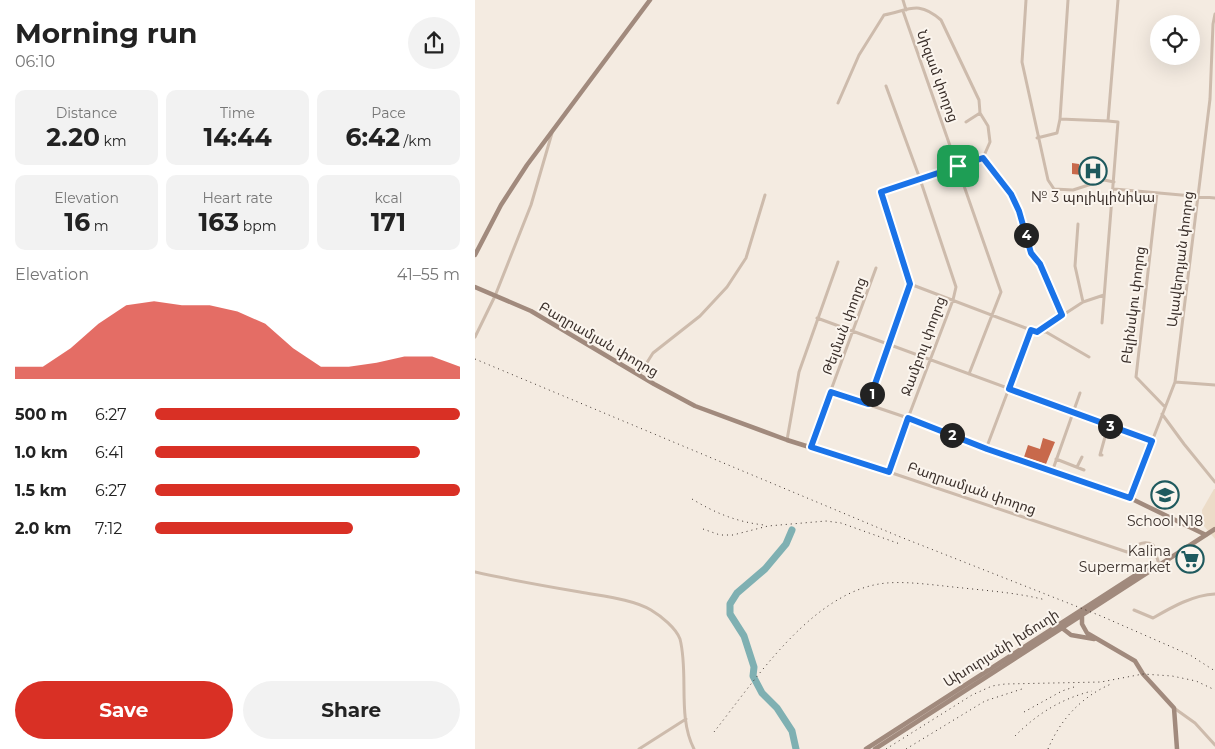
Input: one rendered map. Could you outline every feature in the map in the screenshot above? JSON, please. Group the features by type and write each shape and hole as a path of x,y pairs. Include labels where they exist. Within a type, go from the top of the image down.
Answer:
{"street":[{"path":"475,255 501,205 527,165 651,0"},
{"name":"Նիզամ փողոց","path":"903,0 905,11 1001,292 969,374"},
{"path":"1026,0 1022,62 1037,138 1048,180 1054,189 1073,190 1097,182 1114,182"},
{"path":"1037,138 1057,133 1060,119 1068,0"},
{"path":"1109,122 1118,0"},
{"path":"838,103 859,55 884,15 915,7 930,11 941,20 979,100 980,113 988,126 991,142 983,158 881,192 910,284 868,404"},
{"name":"Ալավերդյան փողոց","path":"1130,498 1175,382 1210,99 1215,14"},
{"name":"Ջամբուլ փողոց","path":"886,86 920,179 956,287 953,300 889,472"},
{"path":"966,122 980,113"},
{"path":"1060,119 1118,122 1102,323"},
{"path":"475,337 495,296 531,205 553,130"},
{"path":"983,158 1011,194 1019,211 1031,253 1040,264 1062,315"},
{"path":"1114,189 1215,198"},
{"name":"Բելինսկու փողոց","path":"1157,193 1136,377 1165,407"},
{"path":"639,375 653,353 700,316 727,287 746,258 765,195"},
{"path":"1078,224 1075,266 1083,302"},
{"path":"787,440 799,372 838,262"},
{"name":"Թելման փողոց","path":"811,447 876,268"},
{"path":"910,284 1031,330 1046,332 1089,357"},
{"name":"Բաղրամյան փողոց","path":"475,287 531,311 695,406 787,440 889,472 1127,552 1143,542 1148,542 1153,545 1159,564"},
{"path":"1037,332 1083,302 1104,295"},
{"path":"817,318 1152,441"},
{"path":"987,449 1031,330"},
{"path":"1175,382 1215,385"},
{"path":"831,392 908,418 1051,472 1130,498 1187,524 1206,535"},
{"path":"1051,472 1080,393"},
{"path":"1163,414 1183,444 1215,482"},
{"path":"1102,456 1100,455 1108,426"},
{"path":"1077,467 1082,457"},
{"path":"1056,459 1084,470"},
{"name":"Ախուրյանի խճուղի","path":"866,749 1062,627 1082,617 1145,576 1159,564 1215,529"},
{"name":"Ախուրյանի խճուղի","path":"875,749 1062,627 1142,571 1150,570"},
{"path":"475,572 509,580 608,597 650,610 672,627 679,638 685,684 686,719 690,742 694,749"},
{"path":"1134,610 1153,618 1173,607 1202,596 1215,594"},
{"path":"1082,617 1084,630 1135,661 1143,674 1174,708 1195,723 1215,745"},
{"path":"1062,627 1071,635 1098,640"},
{"path":"1174,708 1177,749"},
{"path":"639,749 686,719"}],"shaded area":[{"path":"1214,489 1215,539 1203,525 1202,510"}],"building":[{"name":"№ 3 պոլիկլինիկա","path":"1072,163 1079,164 1079,167 1096,168 1096,164 1104,165 1103,176 1082,177 1082,175 1072,174"},
{"path":"1043,438 1055,442 1046,464 1024,457 1028,445 1040,449"}],"waterway":[{"path":"792,530 786,544 765,569 737,593 730,604 730,614 744,636 754,667 753,676 762,693 777,708 792,731 796,749"}],"railway":[{"path":"475,359 898,536 1101,616 1190,655 1215,671"},
{"path":"692,499 709,509 727,516 745,522 764,525"},
{"path":"703,529 720,535 733,535 768,526 826,521 841,523 900,544"},
{"path":"714,732 748,687 789,640 811,619 835,601 860,589 887,583 915,583 1005,592 1046,600"},
{"path":"886,749 972,695 992,686 1005,684 1101,682 1143,674 1172,676 1196,681 1215,690"},
{"path":"1048,749 1059,728 1073,710 1100,689 1111,684"},
{"path":"1024,712 1062,691 1077,686"},
{"path":"906,749 985,701 1025,688"},
{"path":"1015,736 1032,720 1051,708 1070,698 1092,691"}],"place":[{"name":"№ 3 պոլիկլինիկա","path":"1093,171"},
{"name":"School N18","path":"1165,495"},
{"name":"Kalina Supermarket","path":"1190,559"}],"route":[{"path":"983,158 1011,194 1019,211 1031,253 1040,264 1062,315 1037,332 1031,330 1009,389 1152,441 1130,498 987,449 908,418 889,472 811,447 831,392 868,404 910,284 881,192 958,166 983,158"}]}
